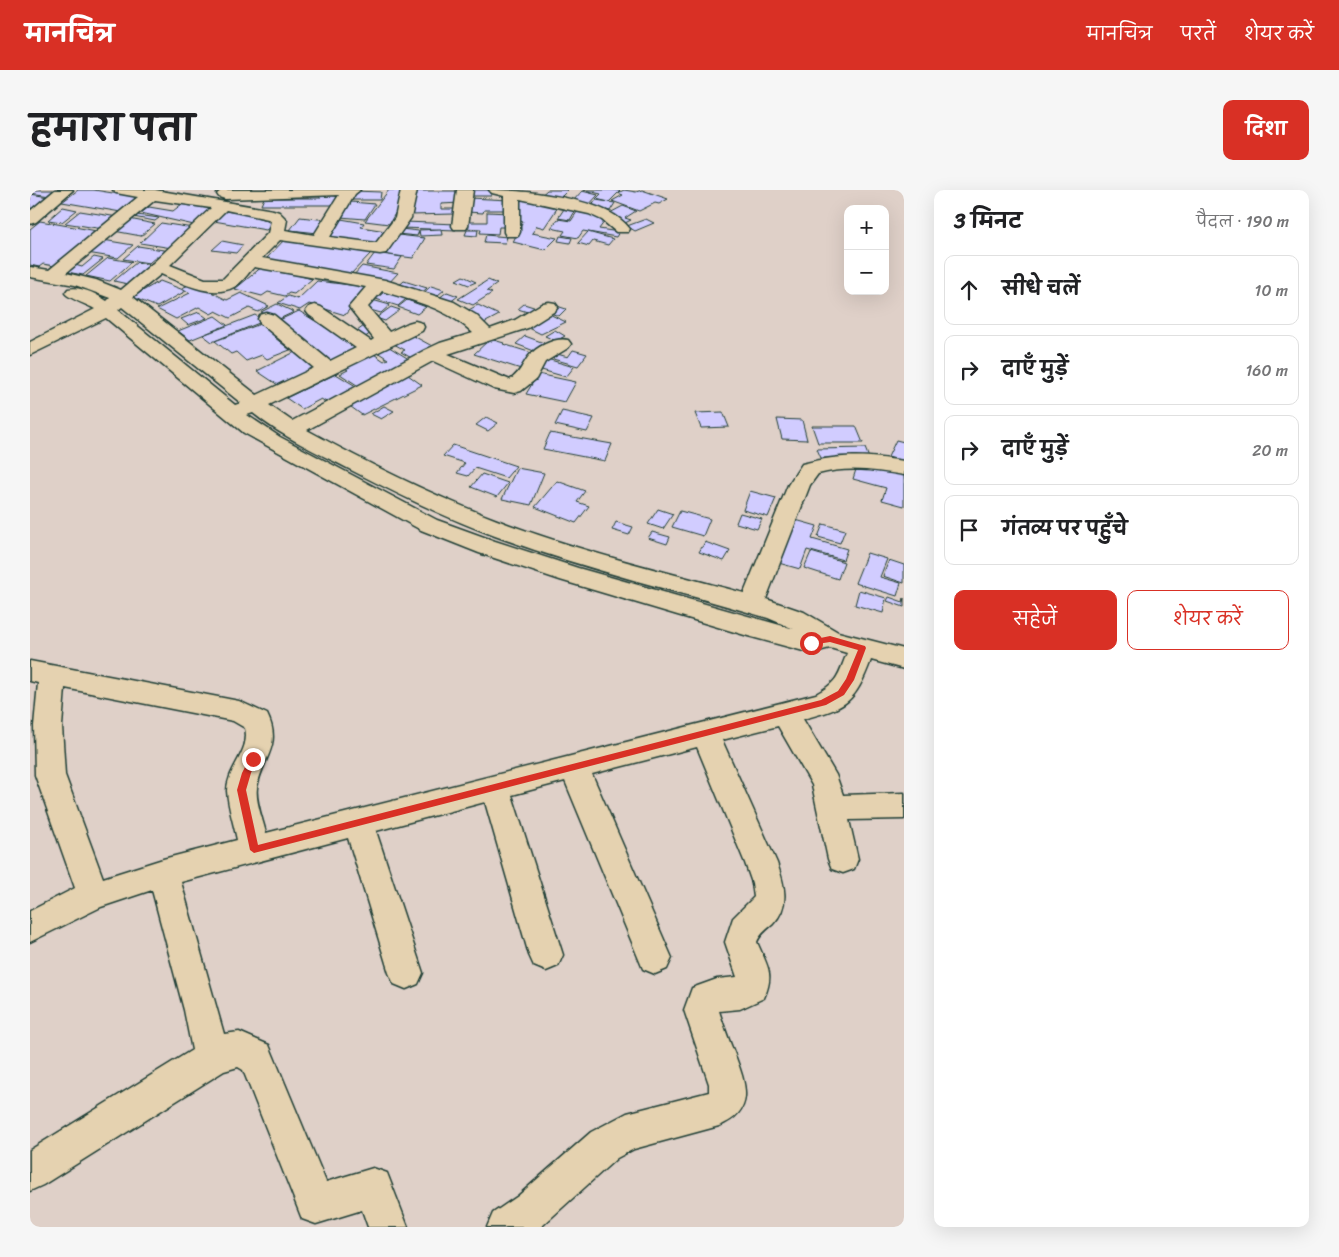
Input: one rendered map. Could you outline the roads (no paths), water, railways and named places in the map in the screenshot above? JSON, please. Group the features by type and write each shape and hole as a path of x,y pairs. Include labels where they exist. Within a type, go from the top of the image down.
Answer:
{"street":[{"path":"30,219 65,190"},
{"path":"121,190 152,194 191,195 351,190"},
{"path":"320,239 351,190"},
{"path":"276,234 380,249 403,218 409,190"},
{"path":"460,226 464,190"},
{"path":"512,232 504,192 594,210 608,217 622,229"},
{"path":"53,275 152,194"},
{"path":"159,267 209,286 217,287 229,283 276,234 279,220 277,217 191,195"},
{"path":"30,349 114,304 159,267 223,204"},
{"path":"250,261 379,284 448,306 469,319 486,336"},
{"path":"30,272 98,285 114,304 233,414 272,442 380,501 429,525 568,574 778,636 811,643 830,639"},
{"path":"30,283 114,304 291,430 424,498 505,531 586,557 752,604 795,618 830,639 904,660"},
{"path":"378,345 358,307 379,284"},
{"path":"291,430 450,345 520,326 540,315 549,307"},
{"path":"315,311 378,345"},
{"path":"267,319 328,369"},
{"path":"233,414 415,327"},
{"path":"30,328 57,334"},
{"path":"432,354 501,385 514,387 529,375 540,356 561,344"},
{"path":"752,604 800,486 810,469 828,464 859,460 904,468"},
{"path":"30,927 93,895 164,873 824,703 841,693 850,680 862,648"},
{"path":"93,895 50,775 48,726 41,674 239,712 257,722 260,733 259,746 246,773 242,790 254,850"},
{"path":"785,713 820,771 832,808 842,859"},
{"path":"507,1227 532,1210 604,1145 628,1132 719,1108 727,1099 727,1084 701,1010 704,1000 713,994 742,994 752,987 754,975 742,942 744,929 764,910 770,897 761,863 705,733"},
{"path":"574,767 655,958"},
{"path":"495,787 546,955"},
{"path":"832,808 904,806"},
{"path":"358,823 406,973"},
{"path":"164,873 201,1010 211,1058"},
{"path":"30,1172 211,1058 230,1048 244,1050 256,1058 316,1206 373,1187 388,1227"}]}
